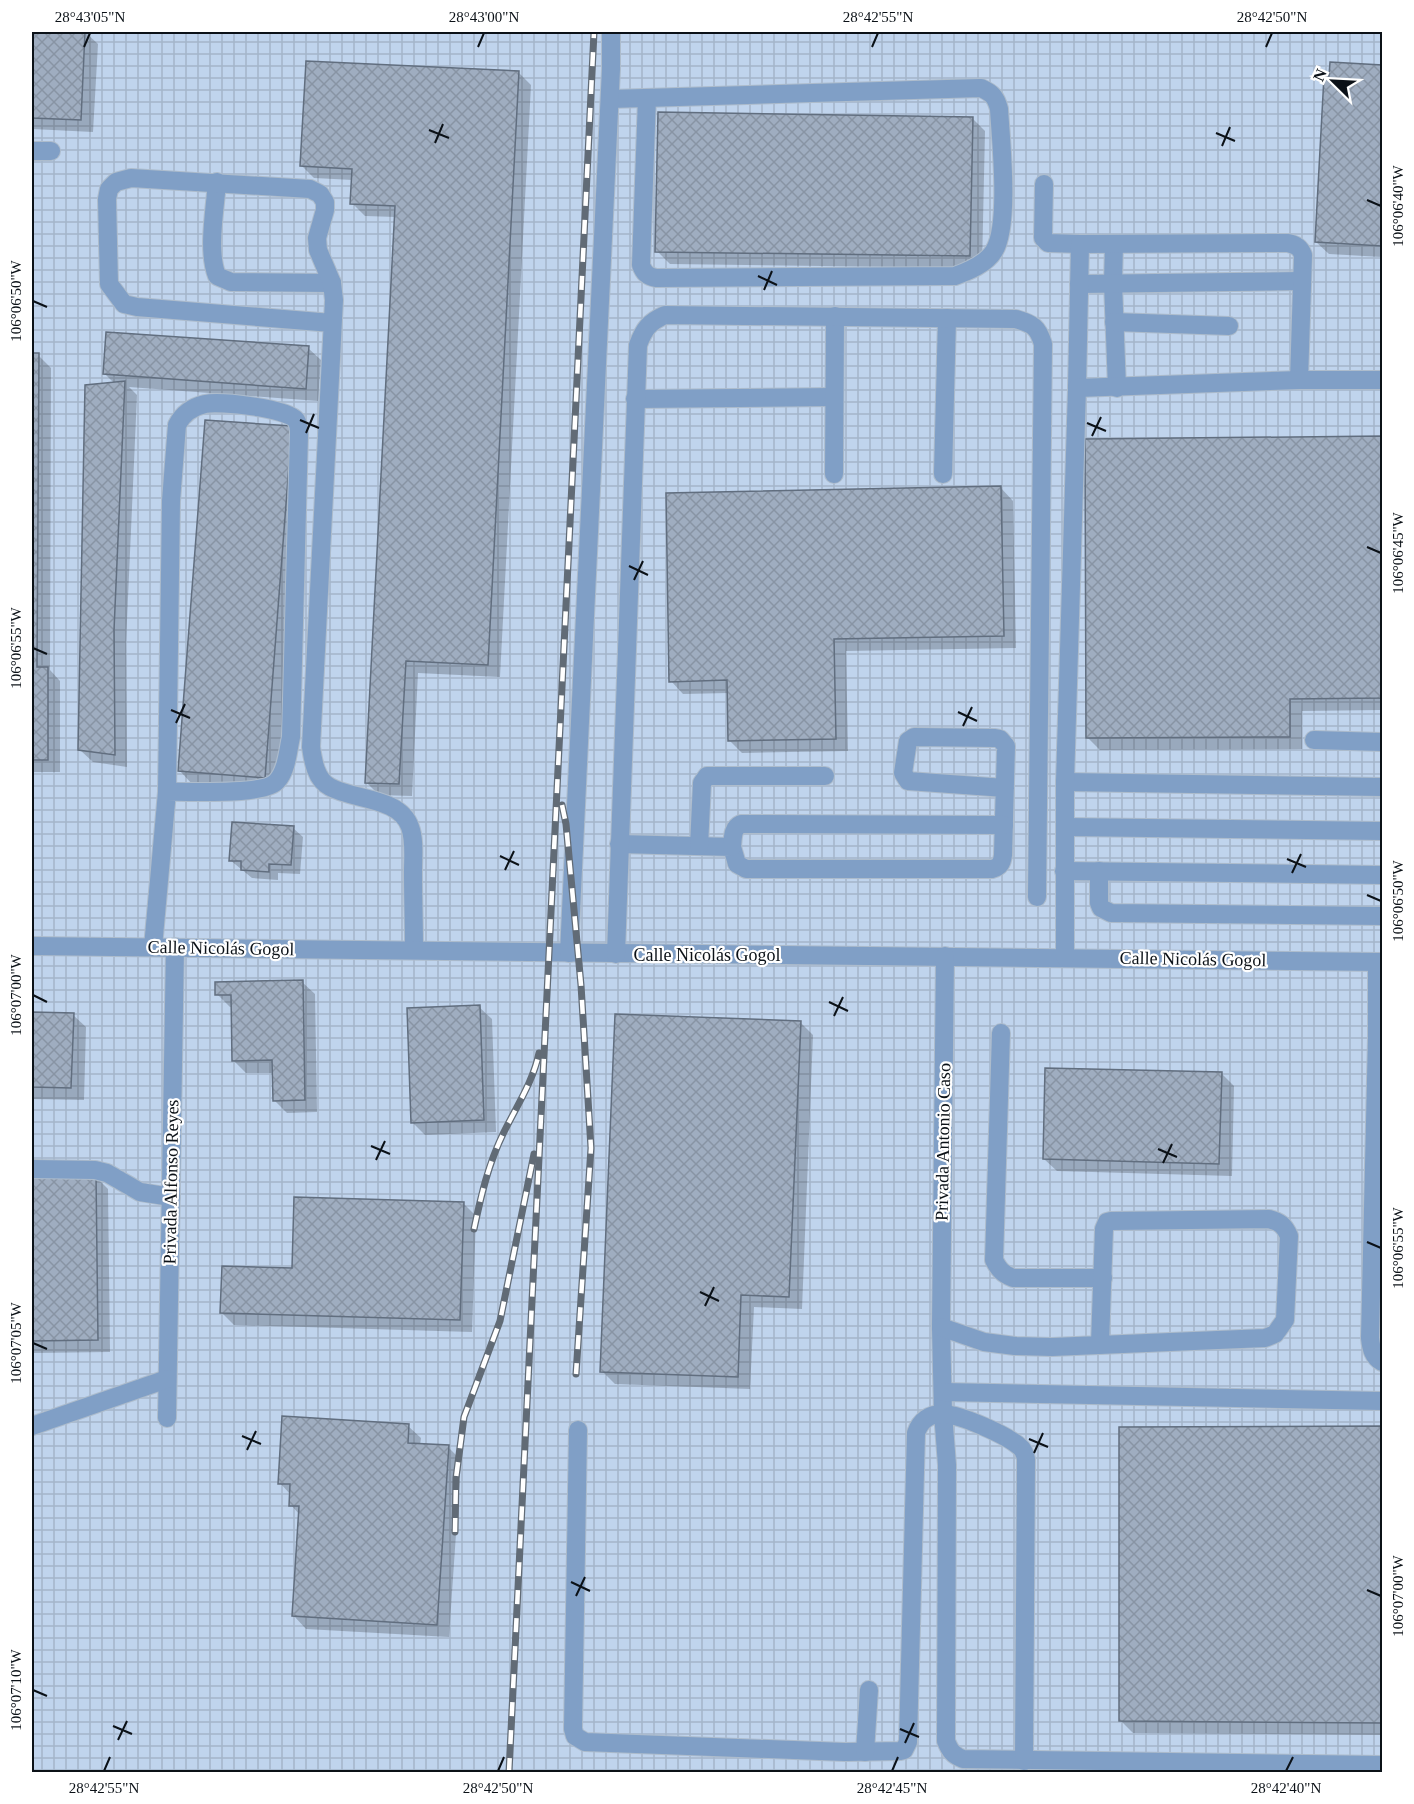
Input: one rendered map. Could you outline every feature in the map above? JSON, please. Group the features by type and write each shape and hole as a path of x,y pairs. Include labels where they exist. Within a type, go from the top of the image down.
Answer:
{"street":[{"path":"569,953 610,99 610,32"},
{"path":"610,99 981,88 996,97 999,109 1003,213 1001,235 994,252 985,261 955,276 649,277 643,272 641,265 647,98"},
{"path":"32,151 51,151"},
{"path":"332,323 137,307 124,304 109,284 107,220 109,189 116,182 131,178 310,189 324,198 325,210 317,238 318,250 332,283 334,300 311,747 314,764 320,777 329,787 390,806 403,816 410,826 413,847 414,950"},
{"path":"217,182 213,244 213,266 217,276 231,282 332,283"},
{"path":"1044,184 1043,238 1048,243 1288,243 1301,249 1303,255 1299,380"},
{"path":"1065,957 1065,782 1080,244"},
{"path":"1114,244 1113,283 1117,388"},
{"path":"1079,284 1302,281"},
{"path":"616,954 638,345 643,331 651,321 664,315 1016,319 1028,323 1039,331 1043,344 1037,897"},
{"path":"834,474 835,316"},
{"path":"943,474 947,318"},
{"path":"1114,322 1229,326"},
{"path":"1077,388 1299,380 1383,380"},
{"path":"635,399 834,397"},
{"path":"153,947 167,792 171,501 177,425 182,415 194,407 207,403 287,413 296,420 299,434 291,736 284,768 279,780 271,787 252,790 167,792"},
{"path":"1004,825 741,824 736,828 732,847 737,864 746,869 998,867 1002,862 1004,825 1005,788 1006,746 1000,739 914,736 908,741 903,773 908,781 1005,788"},
{"path":"1314,740 1383,742"},
{"path":"699,846 702,783 706,776 825,776"},
{"path":"1065,782 1383,787"},
{"path":"1065,827 1383,831"},
{"path":"619,844 732,847"},
{"path":"1064,871 1383,875"},
{"path":"1099,871 1099,903 1101,908 1111,913 1383,916"},
{"name":"Calle Nicolás Gogol","path":"32,946 1380,962"},
{"name":"Privada Alfonso Reyes","path":"167,1418 175,946"},
{"name":"Privada Antonio Caso","path":"945,956 941,1328 947,1466 946,1741 954,1755 963,1759 1383,1765"},
{"path":"1380,962 1380,1036 1370,1338 1372,1350 1383,1362"},
{"path":"1001,1033 994,1260 1004,1275 1013,1278 1103,1278"},
{"path":"32,1169 96,1170 107,1173 140,1192 171,1197"},
{"path":"941,1328 984,1342 1015,1346 1100,1344 1265,1338 1275,1334 1285,1320 1289,1236 1285,1227 1280,1222 1269,1219 1107,1222 1104,1229 1100,1344"},
{"path":"32,1426 168,1379"},
{"path":"943,1392 1383,1401"},
{"path":"578,1430 573,1729 575,1736 585,1742 866,1752 904,1750 908,1742 916,1433 919,1425 924,1419 943,1413 983,1425 1020,1447 1026,1459 1024,1761"},
{"path":"866,1752 870,1690"}],"shaded area":[{"path":"32,32 1382,32 1382,1772 32,1772"}],"building":[{"path":"32,32 85,32 81,120 32,118"},
{"path":"306,61 519,71 488,665 406,661 399,784 365,783 395,206 350,204 352,169 300,166"},
{"path":"1330,62 1382,65 1382,246 1315,242 1324,76 1329,76"},
{"path":"658,112 973,117 970,256 655,252"},
{"path":"106,332 309,346 306,389 103,374"},
{"path":"32,353 39,353 37,667 48,667 48,760 32,760"},
{"path":"125,381 114,630 115,755 78,750 85,385"},
{"path":"205,420 292,426 265,778 178,771"},
{"path":"1382,436 1382,698 1290,699 1290,737 1086,738 1085,439"},
{"path":"1001,486 1004,636 834,639 836,739 728,741 727,680 669,682 666,493"},
{"path":"232,822 294,826 291,865 269,864 269,872 241,870 241,861 229,861"},
{"path":"303,980 305,1100 273,1101 272,1060 232,1061 231,995 215,995 215,982"},
{"path":"480,1005 484,1120 411,1123 407,1008"},
{"path":"32,1012 74,1013 71,1088 32,1087"},
{"path":"615,1014 801,1021 789,1297 741,1295 738,1377 600,1372"},
{"path":"1045,1068 1222,1072 1219,1164 1043,1159"},
{"path":"96,1175 98,1340 32,1341 32,1176"},
{"path":"294,1197 464,1202 460,1320 220,1313 222,1266 292,1268"},
{"path":"282,1416 409,1424 408,1443 449,1445 437,1625 292,1616 299,1506 289,1506 290,1484 278,1484"},
{"path":"1382,1426 1382,1723 1119,1721 1119,1427"}],"railway":[{"path":"509,1772 594,32"},
{"path":"562,805 566,824 581,985 591,1148 576,1374"},
{"path":"474,1229 493,1157 528,1084 539,1053"},
{"path":"455,1532 456,1478 464,1417 500,1321 534,1154"}]}
